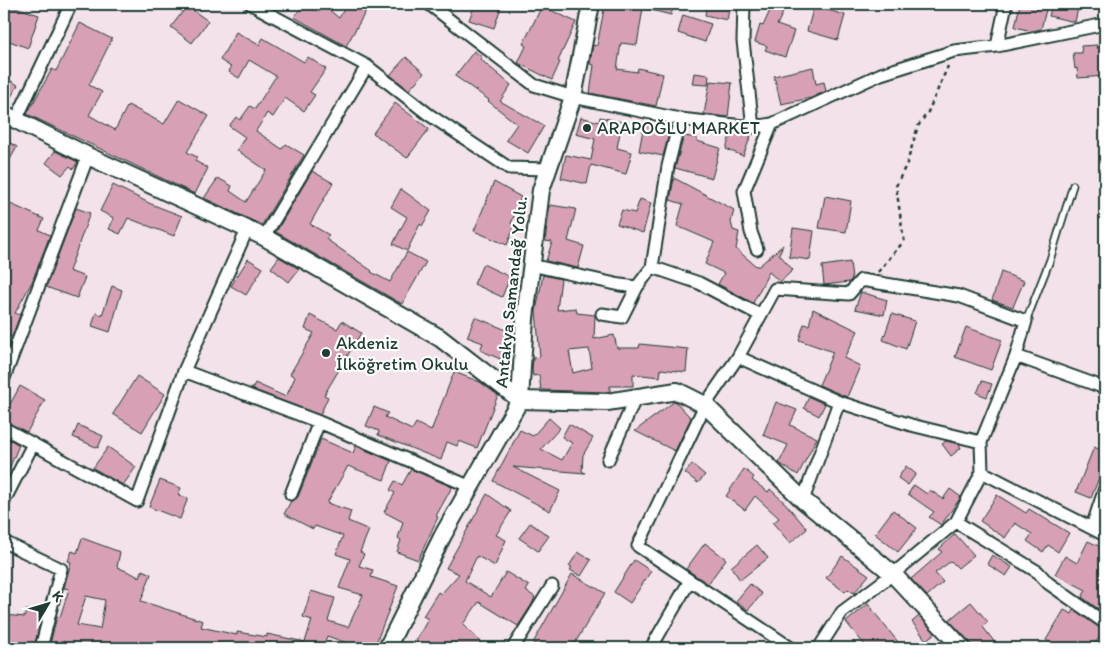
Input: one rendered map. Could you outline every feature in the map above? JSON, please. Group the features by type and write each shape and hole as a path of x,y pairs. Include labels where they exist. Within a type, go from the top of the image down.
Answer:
{"street":[{"path":"71,4 10,117 88,156 264,237 440,338 520,400 607,402 636,399 677,391 705,405 804,500 893,574 962,648"},
{"path":"251,4 367,66 428,114 509,168 548,168"},
{"path":"429,4 534,85 573,97 680,119 753,127 772,124 881,74 954,51 997,46 1105,24"},
{"name":"Antakya Samandağ Yolu.","path":"387,648 443,535 520,400 524,318 541,190 573,97 591,4"},
{"path":"744,4 742,41 753,127"},
{"path":"997,46 1006,4"},
{"path":"264,237 367,66"},
{"path":"602,314 622,317 637,287 644,280 652,266 668,166 680,119"},
{"path":"757,249 751,232 744,191 772,124"},
{"path":"4,378 88,156"},
{"path":"4,428 136,501 184,371 247,230"},
{"path":"531,265 637,287"},
{"path":"652,266 699,283 760,315"},
{"path":"791,648 689,582 638,546 705,405 738,357 775,289 849,294 860,280 869,283 959,296 1026,321 1016,356 981,442 982,472 956,522 893,574 842,612 819,648"},
{"path":"1016,356 1105,388"},
{"path":"738,357 839,402 911,426 981,442"},
{"path":"184,371 319,422 471,486"},
{"path":"608,460 636,399"},
{"path":"804,500 839,402"},
{"path":"291,494 319,422"},
{"path":"4,501 33,444"},
{"path":"982,472 1105,535"},
{"path":"1092,527 1105,488"},
{"path":"956,522 1038,572 1048,583 1105,623"},
{"path":"4,542 60,569 41,648"},
{"path":"651,648 689,582"},
{"path":"513,648 552,586"}],"lane":[{"path":"1026,321 1050,260 1073,185"}],"path":[{"path":"869,283 904,241 896,186 907,162 918,126 939,88 954,51"}],"building":[{"path":"6,4 39,15 28,48 4,39"},
{"path":"305,4 322,4 339,18 347,4 370,4 346,46 294,17"},
{"path":"475,4 502,4 494,28 469,20"},
{"path":"605,4 674,4 671,15 643,8 637,45 621,43 617,69 637,72 638,68 663,74 656,106 590,93 594,65 590,64 593,45 597,46"},
{"path":"707,4 730,4 727,20 705,15"},
{"path":"773,4 787,4 777,25 794,31 785,57 765,50 767,46 755,42 760,25 763,26"},
{"path":"1020,4 1047,6 1041,29 1032,31 1015,27"},
{"path":"1052,4 1079,4 1075,22 1049,16"},
{"path":"187,6 208,21 192,43 171,27"},
{"path":"542,6 576,22 558,61 560,62 552,80 518,63 526,46 523,44"},
{"path":"814,6 845,15 838,40 807,31"},
{"path":"683,15 711,24 705,42 678,33"},
{"path":"80,23 112,39 89,85 102,92 89,115 115,130 128,105 164,124 179,99 209,116 187,152 197,157 195,161 208,168 195,194 27,114 52,69 56,71"},
{"path":"236,32 259,45 263,38 304,62 308,57 326,69 310,92 315,95 304,111 285,98 273,117 267,113 256,131 282,149 286,144 304,155 262,225 204,198 218,178 232,186 230,191 246,202 266,170 237,150 245,137 229,126 236,117 240,120 250,106 255,109 276,76 249,60 239,78 229,72 231,67 220,60"},
{"path":"1097,45 1096,48 1105,46 1105,76 1078,78 1073,53 1082,53 1081,46"},
{"path":"474,51 482,57 480,59 511,85 500,101 544,126 528,153 506,140 517,124 489,100 455,76"},
{"path":"406,57 424,73 409,90 390,75"},
{"path":"813,67 816,84 824,82 826,91 811,98 781,104 774,76"},
{"path":"694,73 709,75 708,85 692,84"},
{"path":"4,77 18,85 6,105 4,104"},
{"path":"710,81 732,83 728,117 704,114"},
{"path":"395,103 429,129 407,158 373,133"},
{"path":"581,117 599,122 600,117 622,122 617,148 632,152 626,174 591,165 587,184 561,178 566,155 591,160 595,139 576,134"},
{"path":"644,124 670,130 663,156 639,151"},
{"path":"731,132 751,136 743,156 726,149"},
{"path":"684,136 697,138 697,141 720,148 712,178 675,168"},
{"path":"4,139 17,147 4,170"},
{"path":"55,151 78,162 73,169 70,166 62,175 46,163"},
{"path":"312,171 333,183 310,224 329,235 326,239 371,272 390,282 407,252 426,262 402,304 276,232"},
{"path":"674,178 734,210 731,222 733,230 739,232 736,249 756,266 759,266 783,245 779,254 793,270 780,282 769,272 753,303 718,284 724,273 705,264 714,242 677,226 683,204 670,200"},
{"path":"494,182 521,197 511,224 515,225 507,245 474,231"},
{"path":"113,185 151,204 182,216 174,236 128,218 120,234 109,229 114,218 100,211"},
{"path":"401,189 431,211 422,226 420,224 407,251 393,244 407,217 391,207"},
{"path":"825,196 851,201 846,232 819,228"},
{"path":"640,199 651,203 643,233 617,224 622,210 635,213"},
{"path":"4,201 44,219 39,230 50,235 32,282 15,313 20,315 12,337 4,335"},
{"path":"550,205 576,209 568,241 584,246 578,268 546,261 552,242 545,241"},
{"path":"76,208 90,213 69,271 85,277 77,298 46,287"},
{"path":"793,228 814,231 810,260 789,257"},
{"path":"279,257 299,269 289,282 271,268"},
{"path":"248,259 263,268 246,295 231,286"},
{"path":"850,262 852,279 849,282 824,285 822,266"},
{"path":"483,264 510,277 502,297 474,284"},
{"path":"1001,272 1024,281 1013,307 992,300"},
{"path":"543,275 561,279 557,310 576,308 577,313 595,315 594,339 614,335 617,348 639,348 640,344 688,349 686,372 661,369 660,377 633,374 633,386 610,386 610,391 606,392 541,390 539,375 533,376 532,370 533,358 540,357 536,311","holes":["589,349 592,368 573,373 569,351"]},
{"path":"112,286 122,290 110,332 92,326 96,313 102,315"},
{"path":"861,292 887,300 884,315 855,309"},
{"path":"813,309 858,331 844,358 860,366 847,397 819,385 833,352 799,340 804,324 809,325"},
{"path":"892,314 915,321 906,349 883,340"},
{"name":"Akdeniz İlköğretim Okulu","path":"310,315 337,329 342,321 361,333 324,395 328,397 320,415 252,389 255,383 286,397 295,377 290,374 314,333 305,329"},
{"path":"475,317 511,332 500,359 480,350 483,343 467,337"},
{"path":"966,327 1002,340 991,370 955,357"},
{"path":"454,372 480,382 498,395 477,448 459,441 457,446 447,442 441,460 378,435 379,431 366,426 374,407 388,413 385,417 412,430 416,423 431,431"},
{"path":"137,376 165,394 142,432 113,414"},
{"path":"982,381 992,384 987,397 977,393"},
{"path":"20,386 45,400 27,432 4,421 4,415"},
{"path":"809,397 825,404 819,416 804,408"},
{"path":"675,401 691,418 675,451 635,431"},
{"path":"776,402 797,410 790,425 817,438 798,475 779,463 788,445 763,435"},
{"path":"549,418 560,428 541,449 562,460 572,443 562,437 569,424 593,438 583,455 582,471 585,473 513,467 560,491 550,511 493,481 520,430 533,436"},
{"path":"78,425 103,436 98,448 73,437"},
{"path":"9,439 19,445 4,481 4,452"},
{"path":"321,439 353,453 356,446 391,461 384,480 348,466 327,503 351,511 348,521 369,530 360,552 364,554 359,566 373,570 371,577 398,586 374,648 349,648 350,644 327,636 323,648 247,648 231,646 230,648 49,648 57,616 60,617 69,589 64,588 71,562 68,561 72,551 77,553 82,538 120,552 117,567 140,577 142,570 151,574 141,601 203,621 201,627 237,635 237,632 267,637 267,634 305,642 312,620 303,617 311,591 335,598 328,621 348,627 363,595 339,588 350,559 336,554 343,536 315,526 313,529 284,514 291,501 298,497","holes":["86,596 105,600 100,629 77,625"]},
{"path":"946,441 959,444 961,448 951,456 942,444"},
{"path":"108,447 136,467 123,485 93,468"},
{"path":"1094,447 1105,452 1105,463 1091,498 1076,492"},
{"path":"692,464 705,475 698,483 685,473"},
{"path":"906,466 916,474 908,485 898,478"},
{"path":"411,469 452,487 436,516 438,517 418,560 397,552 401,540 398,538 403,522 384,512 395,493 390,490 395,481 402,485"},
{"path":"744,469 754,477 752,480 768,492 770,489 786,504 807,529 790,543 773,523 779,518 755,496 745,510 726,496"},
{"path":"160,480 181,488 178,495 188,498 180,519 149,507"},
{"path":"914,485 927,494 930,490 943,499 950,489 961,497 941,525 929,517 934,512 908,494"},
{"path":"487,494 511,511 496,535 506,540 495,566 477,556 465,581 491,597 506,572 529,586 526,591 535,597 532,604 518,626 479,602 463,624 486,648 412,648 428,619 423,616 438,592 441,594 459,574 446,568"},
{"path":"997,495 1026,513 1029,509 1069,533 1058,552 1048,545 1043,552 1027,541 1032,534 1015,523 1005,538 980,521"},
{"path":"893,510 917,528 898,552 875,534"},
{"path":"530,523 549,536 538,551 519,538"},
{"path":"955,534 974,555 958,568 951,561 935,573 943,582 927,596 911,579 942,552 939,549"},
{"path":"1088,541 1105,549 1105,614 1082,597 1086,590 1055,574 1065,556 1077,563"},
{"path":"705,543 726,559 708,584 686,569"},
{"path":"757,545 768,558 740,580 731,567"},
{"path":"578,552 591,560 581,576 570,570 572,567 569,566"},
{"path":"992,555 1012,567 1006,576 987,564"},
{"path":"842,556 869,575 854,593 848,589 845,592 826,578"},
{"path":"634,560 651,571 630,603 614,592"},
{"path":"572,574 605,593 572,648 545,648 533,643"},
{"path":"750,584 762,594 748,610 736,601"},
{"path":"971,602 988,622 983,627 999,648 972,648 969,641 949,620"},
{"path":"868,604 903,648 867,648 846,622"},
{"path":"26,610 39,611 42,614 34,648 4,647 4,615 25,617"},
{"path":"1064,610 1072,614 1074,610 1104,630 1092,648 1059,648 1046,640"},
{"path":"919,616 935,633 926,640 912,622"}],"place":[{"name":"ARAPOĞLU MARKET","path":"587,128"},
{"name":"Akdeniz İlköğretim Okulu","path":"326,353"}]}
